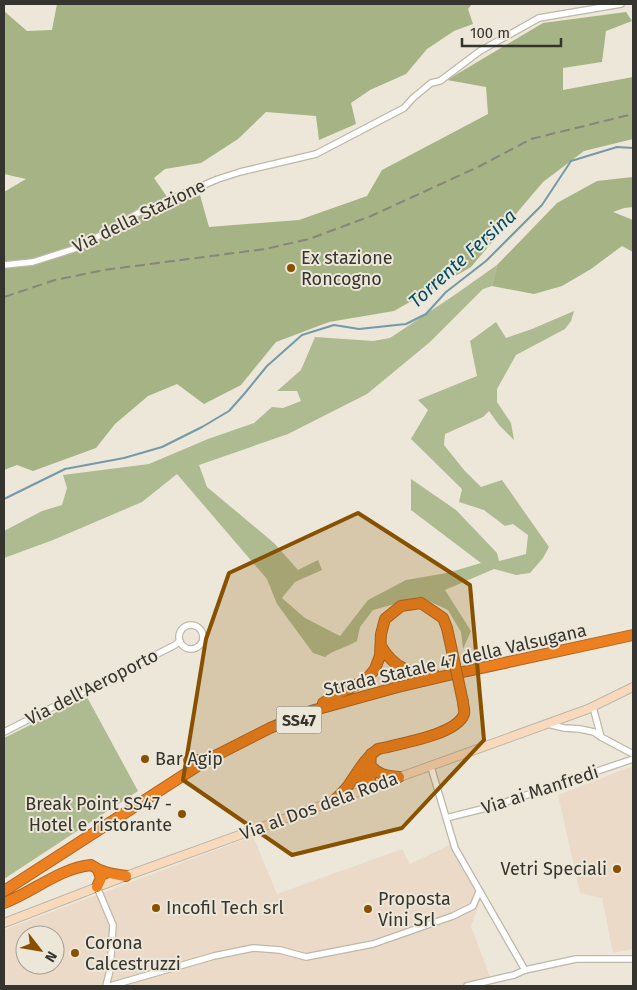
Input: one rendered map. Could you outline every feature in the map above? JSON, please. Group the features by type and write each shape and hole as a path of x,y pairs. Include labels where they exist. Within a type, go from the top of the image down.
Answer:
{"highway":[{"path":"311,711 339,693 366,680 375,669 380,656 381,634 386,619 401,606 421,603 443,618 447,628 464,713 458,722 444,731 378,749 371,754 366,764 334,801"},
{"name":"Strada Statale 47 della Valsugana","path":"4,892 207,760 270,728 311,711 335,703 448,675 633,635"},
{"name":"Strada Statale 47 della Valsugana","path":"4,896 220,759 271,732 312,714 340,705 399,691 633,641"},
{"path":"381,646 389,659 400,668 422,674 448,675"},
{"path":"189,760 207,760"},
{"path":"366,764 384,776 399,777"},
{"path":"366,764 372,773 371,782 366,789"},
{"path":"143,802 148,787"},
{"path":"4,902 16,898 78,866 91,865 109,874 126,876"},
{"path":"98,870 101,878 98,887"}],"main road":[{"name":"Via al Dos dela Roda","path":"4,923 126,876 548,724 592,707 633,687"}],"street":[{"name":"Via della Stazione","path":"4,265 33,262 80,247 138,213 218,178 316,154 404,108 407,103 432,83 440,81 480,51 539,18 621,4"},
{"path":"187,626 195,626 203,634 200,646 193,649 185,648 180,641 180,634 187,626"},
{"name":"Via dell'Aeroporto","path":"4,732 180,641"},
{"name":"Via ai Manfredi","path":"592,707 601,737"},
{"name":"Via ai Manfredi","path":"548,724 594,732 633,754"},
{"name":"Via ai Manfredi","path":"446,818 494,806 633,759"},
{"path":"431,767 455,848 525,970"},
{"path":"98,887 113,925 110,970 106,986"},
{"path":"110,986 214,956 253,948 280,950 306,957 373,944 453,916 473,906 479,892"},
{"path":"467,986 514,975 525,970 576,959 633,959"}],"highlighted area":[{"path":"358,513 470,585 484,740 402,828 292,855 183,780 206,639 229,573"}],"shaded area":[{"path":"633,766 633,949 613,953 602,898 580,893 558,795"},
{"path":"253,836 277,894 402,849 410,864 450,845 480,901 471,926 492,982 476,986 4,986 4,930 15,926 15,975 65,975 65,925 17,925"}],"green space":[{"path":"57,4 472,4 468,9 473,24 454,31 427,49 406,74 370,90 351,103 356,124 319,140 316,116 266,112 238,139 201,163 165,169 154,178 172,204 200,195 209,227 299,220 367,196 382,170 488,114 486,87 447,80 543,23 626,12 632,21 606,31 602,62 563,68 563,90 633,77 633,139 584,151 543,182 471,267 394,311 329,322 276,342 241,385 204,404 177,384 148,396 115,424 96,448 33,471 17,465 4,470 4,192 26,179 4,174 4,11 27,31 52,30"},
{"path":"633,177 633,207 613,212 633,220 633,252 622,246 591,269 562,286 534,294 492,286 497,265 557,203 597,181"},
{"path":"497,265 492,286 483,289 430,342 367,394 288,434 199,465 207,487 274,543 298,570 318,560 322,570 295,582 282,598 305,618 340,636 368,600 406,580 447,573 481,563 411,510 411,479 456,510 497,553 499,561 526,554 528,535 513,524 505,526 484,510 459,502 462,489 411,439 428,410 418,400 477,376 470,341 496,322 506,338 574,311 571,321 565,329 516,355 497,389 497,402 511,423 514,440 499,425 489,411 483,417 445,434 444,445 464,470 481,487 502,480 549,547 543,558 530,573 516,575 494,569 445,590 471,631 463,649 461,632 448,610 420,597 373,610 360,627 357,641 325,657 313,653 277,604 267,579 177,474 142,502 53,540 4,558 4,531 42,511 62,505 67,488 63,475 149,464 208,439 254,423 272,407 283,408 301,401 297,391 277,391 301,370 315,337 373,341 390,338"},
{"path":"87,697 138,791 4,879 4,738"}],"waterway":[{"name":"Torrente Fersina","path":"4,499 65,469 124,458 162,447 202,427 229,411 267,366 302,335 334,325 359,329 406,324 426,314 446,292 486,261 542,205 571,161 617,147 633,148"}],"railway":[{"path":"4,297 55,280 104,270 265,249 309,239 371,216 480,166 531,139 633,114"}],"place":[{"name":"Ex stazione Roncogno","path":"291,268"},
{"name":"Bar Agip","path":"145,759"},
{"name":"Break Point SS47 - Hotel e ristorante","path":"182,814"},
{"name":"Vetri Speciali","path":"617,869"},
{"name":"Incofil Tech srl","path":"156,908"},
{"name":"Proposta Vini Srl","path":"368,909"},
{"name":"Corona Calcestruzzi","path":"75,953"}]}
